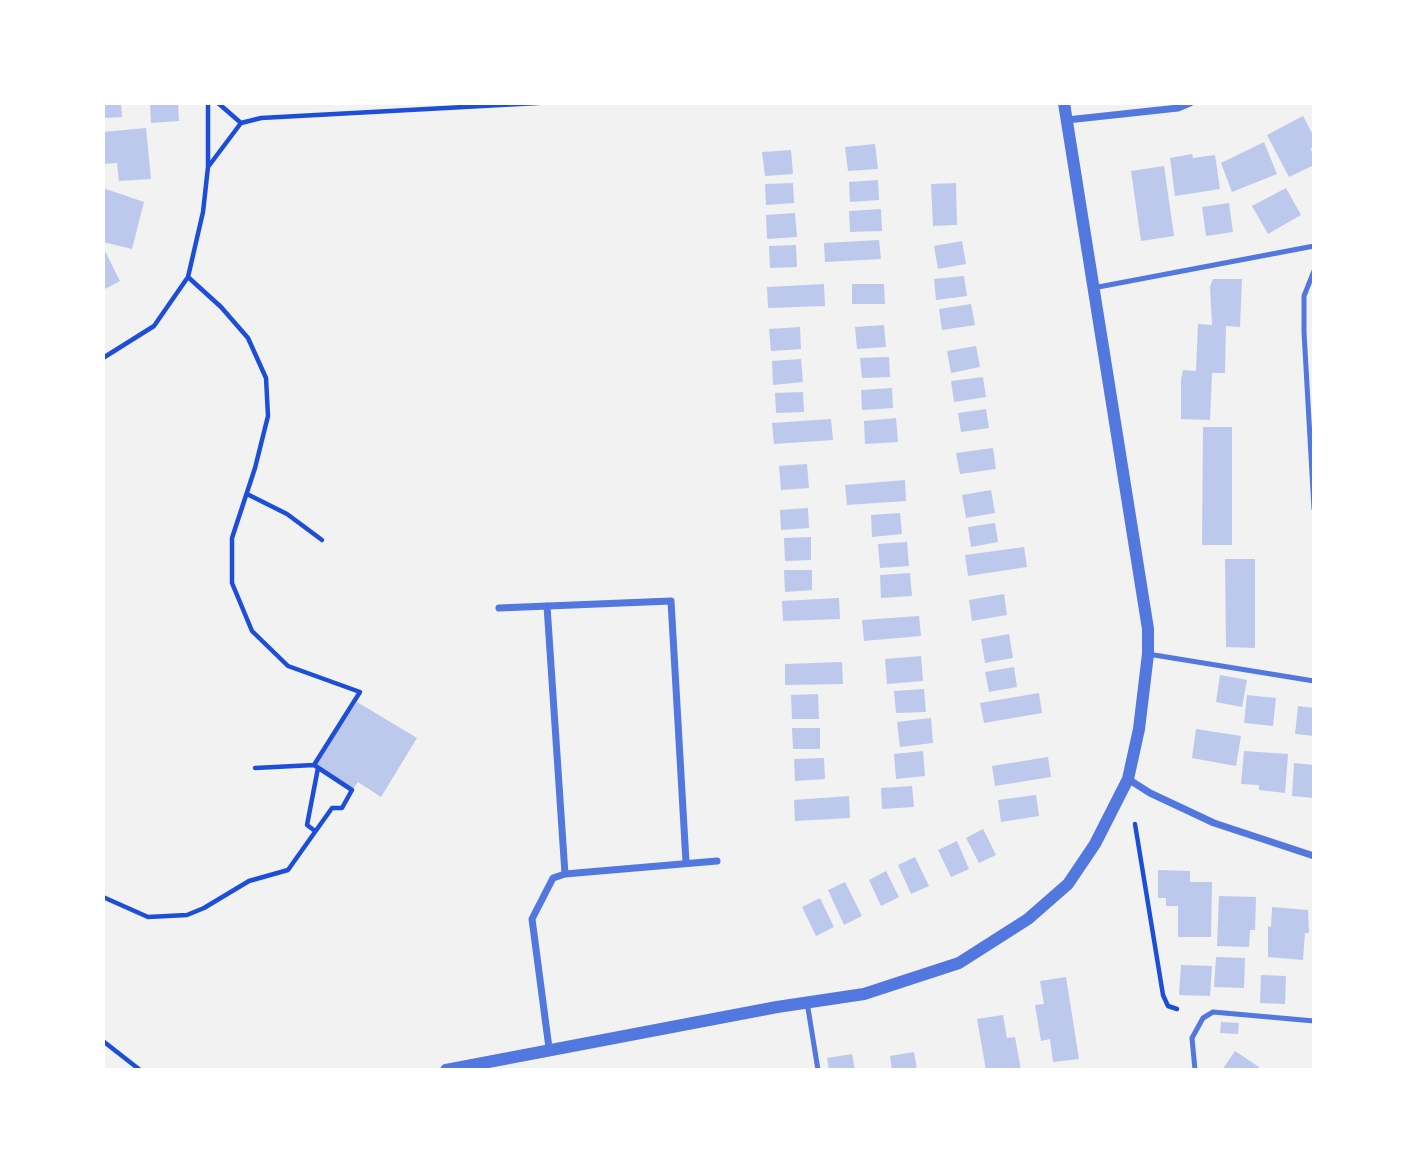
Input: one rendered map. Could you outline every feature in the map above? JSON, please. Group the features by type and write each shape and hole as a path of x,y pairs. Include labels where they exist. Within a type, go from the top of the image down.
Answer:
{"street":[{"path":"446,1070 549,1048 864,994 959,963 1028,919 1068,884 1095,844 1128,779 1139,729 1148,654 1148,629 1064,103"},
{"path":"1067,121 1178,108 1190,103"},
{"path":"499,608 671,601 686,862"},
{"path":"547,606 565,874"},
{"path":"1128,779 1150,793 1214,824 1314,856"},
{"path":"549,1048 532,919 553,878 565,874 717,861"}],"lane":[{"path":"1093,288 1314,246"},
{"path":"1314,271 1304,296 1314,509"},
{"path":"1148,654 1314,681"},
{"path":"807,1002 818,1070"},
{"path":"1195,1070 1192,1038 1203,1018 1213,1012 1314,1021"}],"path":[{"path":"103,358 154,326 188,277 203,212 208,167 208,103"},
{"path":"218,103 241,123"},
{"path":"208,167 241,123 285,116 538,103"},
{"path":"188,277 221,307 248,338 266,378 268,416 232,538 232,583 252,631 288,666 360,692 316,767 307,825 315,831"},
{"path":"247,494 287,514 322,540"},
{"path":"103,897 148,918 187,915 249,881 288,870 332,808 342,808 352,790 316,767 255,768"},
{"path":"1135,824 1163,995 1168,1006 1177,1009"},
{"path":"103,1041 140,1070"}],"building":[{"path":"103,103 121,103 122,117 103,118"},
{"path":"150,103 178,103 179,121 151,123"},
{"path":"1303,116 1314,137 1314,147 1311,148 1314,165 1289,177 1267,135"},
{"path":"146,128 151,179 119,181 117,163 103,164 103,132"},
{"path":"1264,142 1277,174 1232,192 1221,163"},
{"path":"875,144 878,169 848,171 845,147"},
{"path":"791,150 793,174 765,176 762,152"},
{"path":"1192,154 1193,158 1215,155 1220,189 1175,196 1170,158"},
{"path":"1164,166 1174,236 1141,241 1131,171"},
{"path":"878,180 879,200 850,202 849,182"},
{"path":"793,183 794,203 766,205 765,184"},
{"path":"956,183 957,225 933,226 931,184"},
{"path":"103,188 144,202 132,249 103,242"},
{"path":"1286,188 1301,215 1268,234 1252,206"},
{"path":"1229,203 1233,232 1206,236 1202,207"},
{"path":"881,209 882,231 850,232 849,211"},
{"path":"795,213 797,237 767,239 766,215"},
{"path":"879,240 881,259 825,262 824,243"},
{"path":"962,241 966,264 938,269 934,246"},
{"path":"796,245 797,267 770,268 769,246"},
{"path":"105,251 120,281 103,290 103,252"},
{"path":"964,276 967,296 936,300 934,279"},
{"path":"1213,279 1242,279 1240,327 1226,326 1225,373 1212,373 1210,420 1181,419 1181,380 1183,370 1196,371 1198,324 1212,325 1210,287"},
{"path":"824,284 825,306 768,308 767,287"},
{"path":"852,284 884,284 885,304 852,304"},
{"path":"971,304 975,325 942,330 939,309"},
{"path":"884,325 886,347 857,349 855,327"},
{"path":"800,327 801,349 771,351 769,329"},
{"path":"976,346 980,367 951,373 947,351"},
{"path":"889,357 890,377 862,378 860,358"},
{"path":"801,359 803,382 773,385 772,361"},
{"path":"983,377 986,397 954,402 951,381"},
{"path":"892,388 893,408 862,410 861,390"},
{"path":"803,392 804,412 776,413 775,393"},
{"path":"986,409 989,428 961,432 958,413"},
{"path":"896,418 898,442 865,444 864,421"},
{"path":"831,419 833,440 774,444 772,423"},
{"path":"1203,427 1232,427 1232,545 1202,545"},
{"path":"993,448 996,469 960,474 956,453"},
{"path":"807,464 809,488 781,490 779,466"},
{"path":"905,480 906,501 847,505 845,485"},
{"path":"991,490 995,513 966,518 962,495"},
{"path":"808,508 809,528 781,530 780,510"},
{"path":"900,513 902,534 872,537 871,515"},
{"path":"995,523 998,542 971,547 968,527"},
{"path":"811,537 811,560 785,561 784,538"},
{"path":"907,542 909,566 880,568 878,544"},
{"path":"1024,547 1027,567 968,576 965,555"},
{"path":"1225,559 1255,559 1255,648 1226,647"},
{"path":"784,570 812,570 812,590 785,592"},
{"path":"910,573 912,596 881,598 880,575"},
{"path":"1004,594 1007,615 972,621 969,600"},
{"path":"839,598 840,619 783,621 782,601"},
{"path":"919,616 921,636 864,641 862,620"},
{"path":"1009,634 1013,658 985,663 981,639"},
{"path":"921,656 923,681 887,684 885,659"},
{"path":"842,662 843,684 785,685 785,664"},
{"path":"1014,667 1017,687 989,692 985,672"},
{"path":"1220,675 1247,680 1242,707 1216,702"},
{"path":"924,689 926,712 896,713 894,691"},
{"path":"1039,693 1042,713 984,723 980,703"},
{"path":"818,694 819,719 792,719 791,695"},
{"path":"1247,695 1276,698 1273,726 1244,723"},
{"path":"357,702 417,738 381,797 358,782 351,792 314,767"},
{"path":"1298,706 1314,708 1314,736 1295,734"},
{"path":"931,718 933,743 900,747 897,722"},
{"path":"792,728 820,728 820,749 793,749"},
{"path":"1196,729 1241,736 1236,766 1192,758"},
{"path":"923,751 925,776 896,779 894,754"},
{"path":"1244,751 1288,754 1285,793 1259,790 1259,785 1241,784"},
{"path":"1048,757 1051,777 995,786 992,766"},
{"path":"824,758 825,779 795,781 794,759"},
{"path":"1294,763 1314,765 1314,798 1292,796"},
{"path":"912,786 914,807 882,809 881,788"},
{"path":"1036,795 1039,816 1001,822 998,800"},
{"path":"849,796 850,818 795,821 794,800"},
{"path":"983,829 996,855 979,863 966,838"},
{"path":"957,841 969,869 951,877 938,850"},
{"path":"915,857 929,886 911,894 898,865"},
{"path":"1158,870 1190,871 1190,882 1212,882 1211,937 1178,937 1178,906 1166,906 1166,898 1158,898"},
{"path":"886,871 899,897 881,906 869,880"},
{"path":"845,882 862,916 844,925 828,890"},
{"path":"1219,896 1256,897 1255,930 1250,930 1249,947 1217,946"},
{"path":"820,898 834,927 816,936 802,907"},
{"path":"1272,907 1308,910 1309,933 1305,933 1303,960 1268,957 1268,926 1271,927"},
{"path":"1216,957 1245,958 1244,988 1214,987"},
{"path":"1181,965 1212,966 1210,996 1179,995"},
{"path":"1261,975 1286,976 1285,1004 1260,1003"},
{"path":"1066,977 1079,1059 1053,1062 1050,1039 1041,1041 1035,1005 1044,1004 1040,981"},
{"path":"1003,1015 1007,1038 1015,1037 1021,1070 986,1070 977,1019"},
{"path":"1221,1022 1239,1023 1238,1034 1220,1033"},
{"path":"1235,1051 1259,1067 1258,1070 1222,1070"},
{"path":"914,1052 917,1070 892,1070 890,1056"},
{"path":"852,1054 855,1070 829,1070 827,1058"}]}
